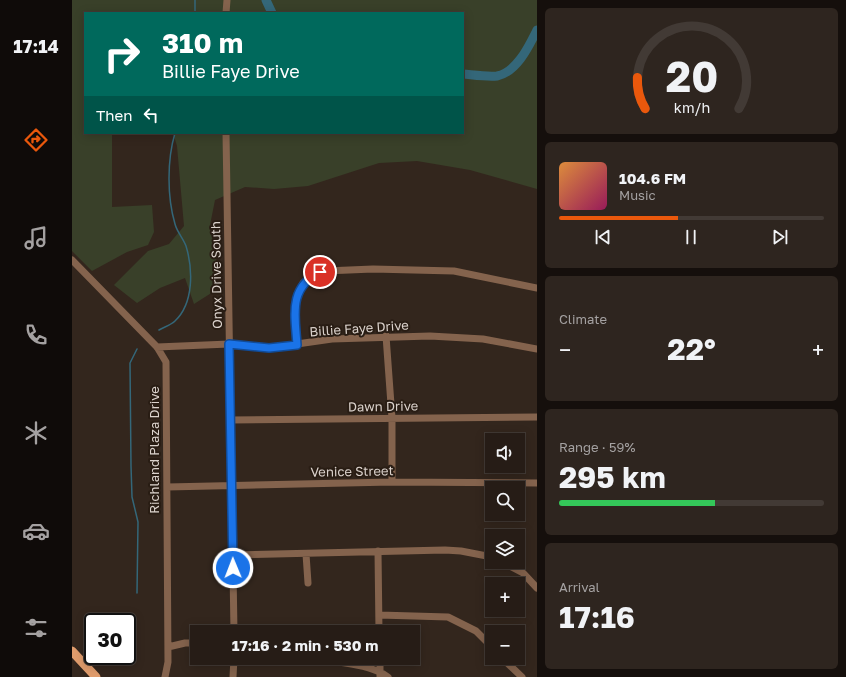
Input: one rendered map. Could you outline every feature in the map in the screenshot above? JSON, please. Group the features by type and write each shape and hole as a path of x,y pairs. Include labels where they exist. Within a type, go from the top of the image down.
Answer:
{"main road":[{"path":"72,651 96,677"}],"street":[{"path":"226,12 227,0"},
{"name":"Onyx Drive South","path":"226,134 230,420 233,485 234,625"},
{"name":"Richland Plaza Drive","path":"72,260 158,347 166,362 168,647 165,677"},
{"path":"297,345 295,309 298,294 304,284 312,276 325,271 373,269 454,271 537,288"},
{"path":"386,336 392,418 392,482"},
{"name":"Billie Faye Drive","path":"158,347 229,344 269,348 332,339 386,336 430,336 483,339 537,348"},
{"name":"Dawn Drive","path":"230,420 537,418"},
{"name":"Venice Street","path":"166,487 392,482 537,482"},
{"path":"233,555 378,551 461,551 485,556"},
{"path":"378,551 380,625"},
{"path":"306,554 308,583"},
{"path":"515,569 523,573 537,588"},
{"path":"379,615 448,617 476,631 485,640"},
{"path":"168,647 190,643"},
{"path":"233,677 234,665"},
{"path":"343,665 388,677"},
{"path":"509,665 522,677"}],"green space":[{"path":"72,0 537,0 537,189 470,170 417,161 379,163 308,186 274,189 245,187 215,200 210,225 216,258 216,290 194,304 185,278 160,288 137,303 114,285 148,251 169,244 184,226 177,146 173,134 464,134 464,12 84,12 84,134 112,134 112,207 152,205 154,232 148,245 127,252 92,271 72,251"}],"waterway":[{"path":"195,0 195,12"},
{"path":"266,0 272,12"},
{"path":"464,74 497,76 504,74 522,58 537,30"},
{"path":"159,330 169,325 181,314 189,295 191,275 186,246 176,227 170,202 169,167 175,134"},
{"path":"137,349 130,363 132,497 138,522 137,593"}],"route":[{"path":"233,568 233,485 229,344 269,348 297,345 295,309 296,299 304,284 312,276 320,272"}]}
